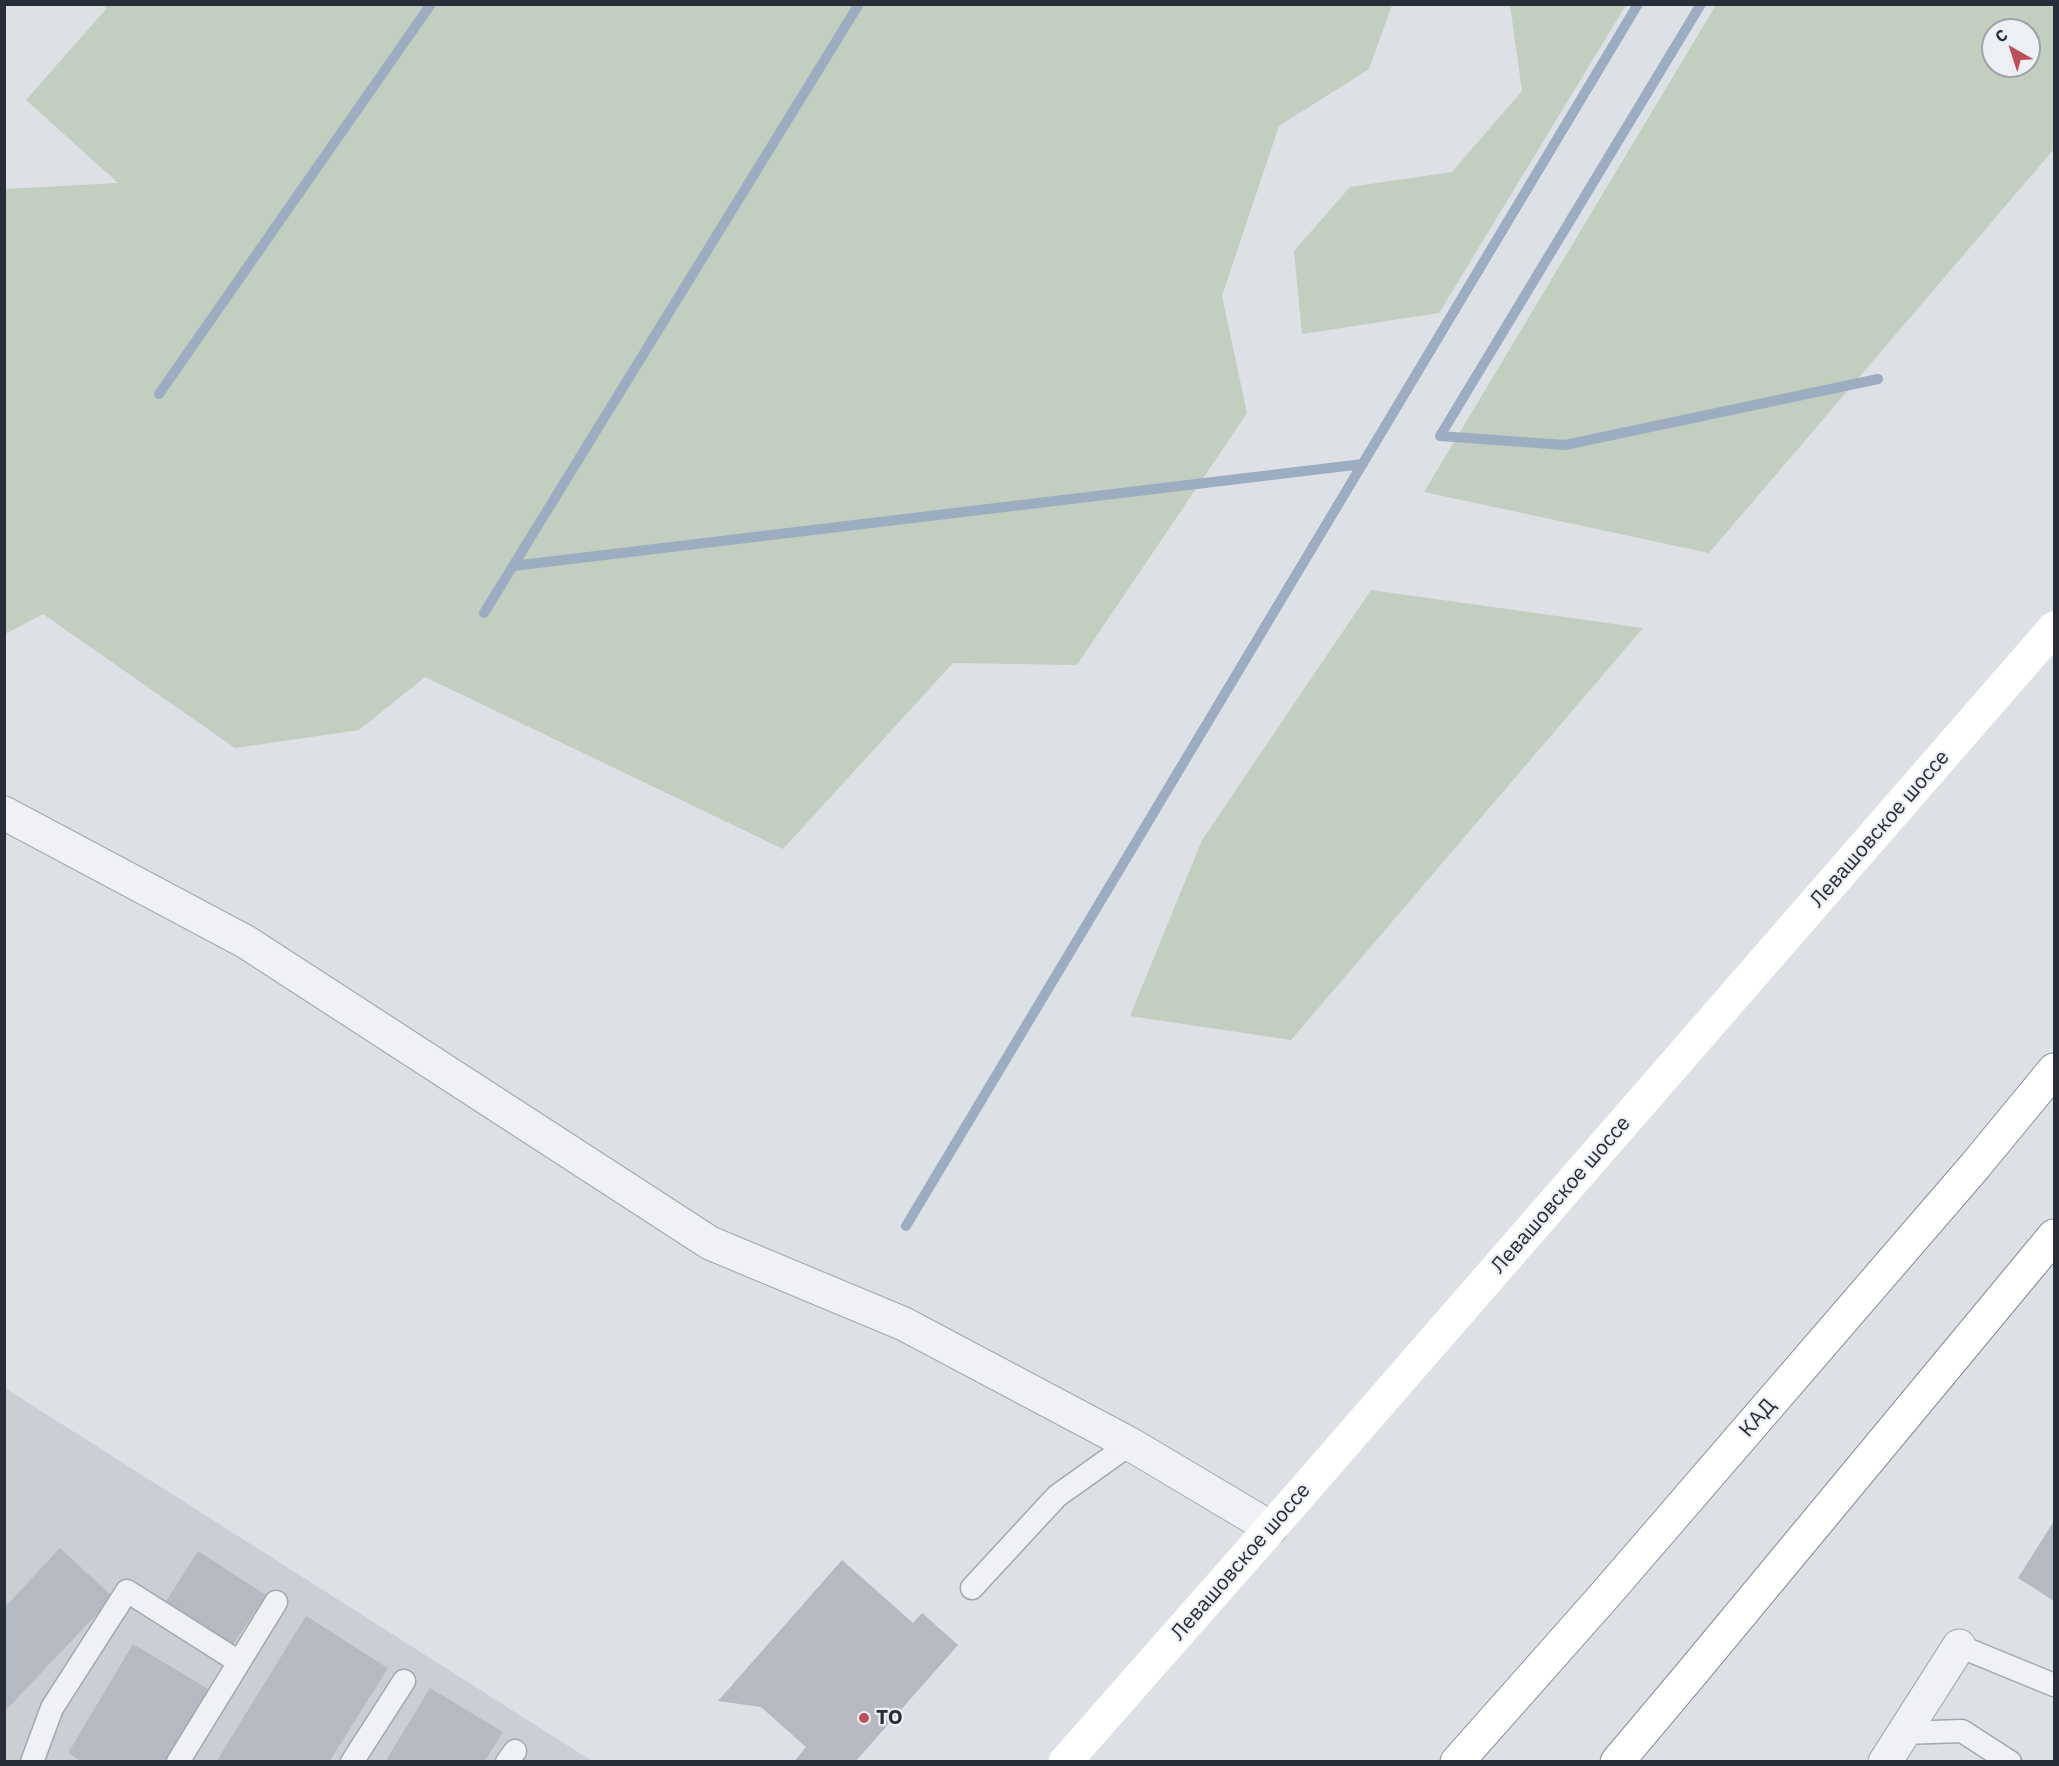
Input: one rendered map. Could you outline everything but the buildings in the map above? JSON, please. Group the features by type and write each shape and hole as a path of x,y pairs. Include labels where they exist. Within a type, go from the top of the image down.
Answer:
{"main road":[{"name":"Левашовское шоссе","path":"1065,1761 1271,1528 2055,627"},
{"name":"КАД","path":"1457,1761 1682,1505 2055,1070"},
{"path":"1617,1761 2055,1236"}],"street":[{"path":"4,813 246,942 710,1243 904,1324 1130,1444 1271,1528"},
{"path":"1885,1761 1959,1646"}],"lane":[{"path":"972,1588 1057,1496 1130,1444"},
{"path":"32,1761 52,1708 128,1591 239,1662"},
{"path":"178,1761 276,1602"},
{"path":"1959,1646 2055,1685"},
{"path":"352,1761 404,1681"},
{"path":"1903,1733 1962,1731 2010,1761"}],"shaded area":[{"path":"5,1388 592,1761 5,1761"}],"green space":[{"path":"104,5 1392,5 1369,69 1279,126 1222,296 1247,413 1077,665 953,663 783,849 425,677 359,730 235,748 43,614 5,634 5,189 118,183 26,100 106,9"},
{"path":"1510,5 1626,5 1439,313 1302,334 1294,251 1350,187 1452,172 1522,91"},
{"path":"1716,5 2054,5 2054,149 1709,553 1424,492"},
{"path":"1371,590 1643,628 1291,1040 1130,1016 1202,840"}],"waterway":[{"path":"159,394 431,4"},
{"path":"484,613 859,4"},
{"path":"906,1226 1638,4"},
{"path":"1701,4 1440,436 1565,445 1878,379"},
{"path":"513,566 1363,464"}],"place":[{"name":"ТО","path":"864,1718"}]}
